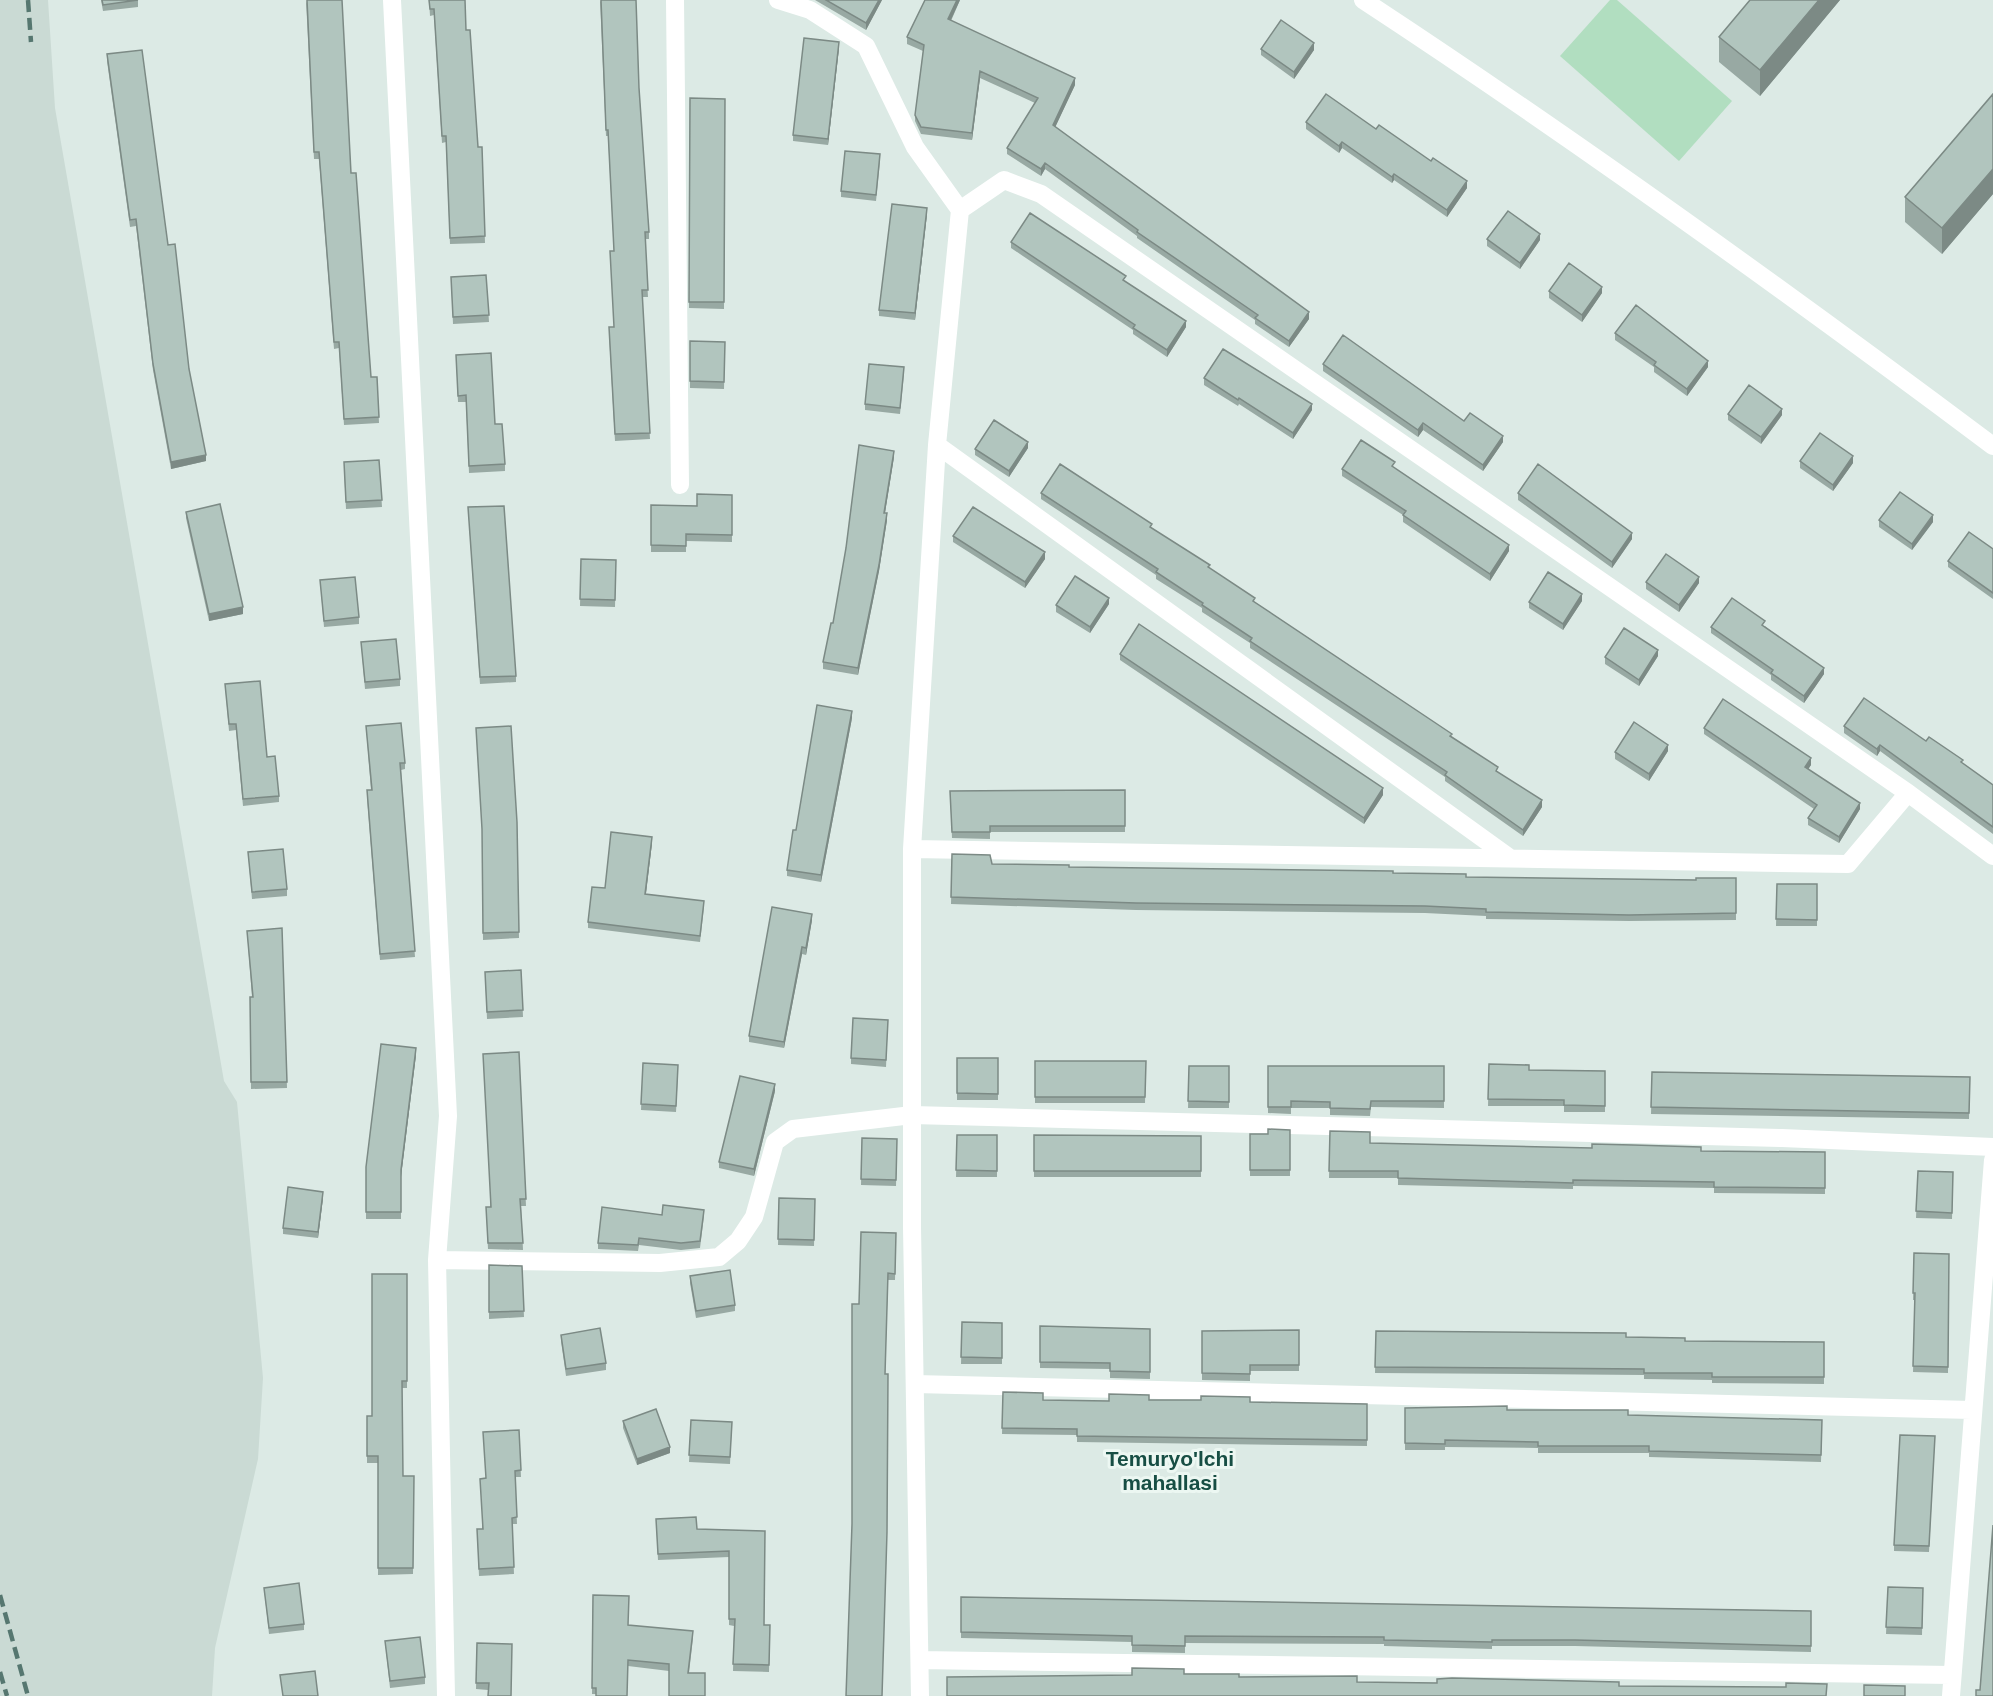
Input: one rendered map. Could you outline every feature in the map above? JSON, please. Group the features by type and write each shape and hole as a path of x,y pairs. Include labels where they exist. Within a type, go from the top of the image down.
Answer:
{"street":[{"path":"392,0 448,1116 438,1260 446,1696"},
{"path":"675,0 680,485"},
{"path":"778,0 810,10 866,46 915,147 960,210 937,445 912,849 912,1115 920,1696"},
{"path":"1363,0 1458,62 1820,317 1993,446"},
{"path":"960,210 1004,180 1041,194 1908,793 1993,856"},
{"path":"937,445 1510,858"},
{"path":"912,849 1848,864 1908,793"},
{"path":"438,1260 660,1263 719,1257 738,1241 754,1217 775,1142 793,1129 912,1115 1782,1138 1993,1147"},
{"path":"1951,1696 1993,1160"},
{"path":"915,1384 1972,1410"},
{"path":"920,1660 1952,1675"}],"shaded area":[{"path":"0,0 48,0 55,108 224,1081 237,1102 263,1378 258,1459 215,1648 212,1696 0,1696"}],"green space":[{"path":"1610,0 1617,0 1732,101 1679,161 1560,56"}],"building":[{"path":"102,0 138,0 103,5"},
{"path":"307,0 342,0 351,173 356,173 371,377 377,377 379,417 344,419 339,342 334,342 319,152 314,152"},
{"path":"429,0 465,0 466,30 470,30 478,147 482,147 485,236 450,238 446,136 442,136 434,9 430,9"},
{"path":"601,0 636,0 639,88 649,232 645,232 648,290 642,290 650,433 615,434 609,327 614,327 610,251 614,251"},
{"path":"826,0 879,0 866,23"},
{"path":"925,0 957,0 948,19 1075,78 1053,125 1309,312 1289,341 1255,318 1258,315 1137,232 1138,230 1045,163 1041,169 1007,148 1038,98 980,71 972,133 921,127 915,115 924,45 907,37"},
{"path":"1750,0 1819,0 1760,70 1719,37"},
{"path":"1281,20 1314,43 1294,72 1261,49"},
{"path":"804,38 839,42 828,139 793,135"},
{"path":"142,50 168,245 175,244 189,369 206,455 171,462 153,364 136,219 130,220 107,54"},
{"path":"1326,94 1376,129 1379,125 1431,161 1433,158 1467,181 1447,210 1394,174 1392,177 1342,142 1339,146 1306,122"},
{"path":"1993,94 1993,169 1942,228 1905,197"},
{"path":"690,98 725,99 724,302 689,302"},
{"path":"845,151 880,154 876,195 841,191"},
{"path":"892,204 927,208 915,313 879,310"},
{"path":"1508,211 1540,234 1520,263 1487,239"},
{"path":"1030,213 1126,276 1123,280 1186,321 1167,350 1133,328 1135,325 1011,242"},
{"path":"1569,263 1602,287 1582,315 1549,291"},
{"path":"486,275 489,315 453,317 451,277"},
{"path":"1636,305 1708,361 1687,389 1654,365 1656,362 1615,333"},
{"path":"1343,335 1464,421 1470,413 1503,436 1483,465 1423,423 1418,430 1323,364"},
{"path":"690,341 725,342 724,382 690,381"},
{"path":"1223,349 1312,404 1293,433 1204,378"},
{"path":"491,353 495,424 502,424 505,464 469,466 466,395 458,396 456,355"},
{"path":"869,364 904,367 900,408 865,404"},
{"path":"1749,385 1782,409 1761,437 1728,414"},
{"path":"994,420 1028,442 1009,471 975,449"},
{"path":"1820,433 1853,456 1833,485 1800,461"},
{"path":"1361,440 1395,462 1392,466 1509,545 1490,574 1403,515 1406,511 1342,469"},
{"path":"859,445 894,451 884,513 887,513 879,565 858,668 823,662 831,623 833,623 846,548"},
{"path":"379,460 382,500 346,502 344,462"},
{"path":"1060,464 1152,524 1150,527 1210,565 1208,567 1255,598 1253,601 1452,734 1450,736 1498,767 1496,771 1542,800 1523,830 1445,775 1447,772 1250,641 1252,638 1156,572 1158,569 1041,493"},
{"path":"1538,464 1632,533 1612,562 1518,493"},
{"path":"1900,492 1933,515 1912,544 1879,520"},
{"path":"697,494 732,495 732,535 686,534 686,546 651,545 651,505 697,506"},
{"path":"220,504 243,607 209,614 186,512"},
{"path":"504,506 516,676 480,677 468,507"},
{"path":"973,507 1045,552 1025,582 953,536"},
{"path":"1969,532 1993,549 1993,593 1948,561"},
{"path":"1666,554 1699,577 1679,605 1646,582"},
{"path":"581,559 616,560 615,600 580,599"},
{"path":"1548,572 1582,594 1563,624 1529,602"},
{"path":"1075,576 1109,598 1090,627 1056,605"},
{"path":"355,577 359,617 324,621 320,580"},
{"path":"1732,598 1765,621 1762,625 1824,668 1804,696 1771,673 1773,670 1711,627"},
{"path":"1139,624 1383,788 1364,818 1120,654"},
{"path":"1624,628 1658,650 1639,680 1605,657"},
{"path":"396,639 400,679 365,682 361,642"},
{"path":"260,681 267,757 275,756 279,796 243,799 236,724 229,724 225,684"},
{"path":"1864,698 1926,741 1929,737 1963,760 1961,762 1993,785 1993,827 1880,745 1877,749 1844,726"},
{"path":"1723,699 1811,758 1805,767 1860,803 1839,837 1808,818 1817,805 1704,728"},
{"path":"817,705 852,711 821,875 787,870"},
{"path":"1634,722 1668,745 1649,774 1615,752"},
{"path":"401,723 405,763 400,763 415,951 380,954 367,790 372,790 366,726"},
{"path":"511,726 517,822 519,932 483,933 482,829 476,728"},
{"path":"1125,790 1125,826 990,826 990,832 952,832 950,791"},
{"path":"611,832 652,837 645,894 704,901 700,936 588,922 592,887 605,888"},
{"path":"283,849 287,889 252,892 248,852"},
{"path":"952,854 990,855 992,864 1069,865 1069,867 1393,871 1393,873 1466,874 1466,877 1696,880 1696,878 1736,878 1736,913 1629,915 1486,912 1486,909 1425,906 1136,903 951,897"},
{"path":"1777,884 1817,884 1817,920 1776,919"},
{"path":"772,907 812,914 806,948 802,947 784,1042 749,1036"},
{"path":"282,928 287,1082 251,1082 250,997 253,997 247,931"},
{"path":"521,970 523,1010 487,1012 485,972"},
{"path":"853,1018 888,1020 886,1060 851,1058"},
{"path":"381,1044 416,1048 401,1170 401,1212 366,1212 366,1167"},
{"path":"519,1052 526,1199 520,1199 523,1243 488,1243 486,1207 491,1207 483,1054"},
{"path":"957,1058 998,1058 998,1094 957,1093"},
{"path":"1035,1061 1146,1061 1145,1097 1035,1097"},
{"path":"643,1063 678,1065 676,1106 641,1104"},
{"path":"1489,1064 1529,1065 1529,1070 1605,1071 1605,1106 1564,1105 1564,1100 1488,1099"},
{"path":"1189,1066 1229,1066 1229,1102 1188,1101"},
{"path":"1268,1066 1444,1066 1444,1101 1371,1101 1370,1109 1330,1108 1330,1102 1291,1101 1291,1107 1268,1107"},
{"path":"1652,1072 1970,1077 1969,1113 1651,1107"},
{"path":"740,1076 775,1084 754,1169 719,1162"},
{"path":"1268,1129 1290,1130 1290,1170 1250,1170 1250,1134 1268,1134"},
{"path":"1330,1131 1370,1132 1370,1143 1592,1148 1592,1144 1701,1147 1701,1151 1825,1152 1825,1188 1714,1187 1714,1182 1573,1180 1573,1183 1398,1178 1398,1171 1329,1171"},
{"path":"957,1135 997,1135 997,1171 956,1170"},
{"path":"1034,1135 1201,1136 1201,1171 1034,1171"},
{"path":"862,1138 897,1139 896,1180 861,1179"},
{"path":"1918,1171 1953,1172 1952,1213 1916,1211"},
{"path":"288,1187 323,1192 318,1232 283,1228"},
{"path":"779,1198 815,1199 814,1240 778,1239"},
{"path":"663,1205 704,1210 700,1241 681,1243 639,1238 638,1245 598,1243 602,1207 662,1215"},
{"path":"861,1232 896,1233 895,1274 888,1273 885,1374 888,1374 887,1532 882,1696 846,1696 852,1524 852,1304 859,1304"},
{"path":"1914,1253 1949,1254 1948,1367 1913,1366"},
{"path":"489,1265 522,1266 524,1311 489,1312"},
{"path":"730,1270 735,1305 696,1311 690,1276"},
{"path":"372,1274 407,1274 407,1381 402,1381 403,1476 414,1476 413,1568 378,1568 378,1456 367,1456 367,1416 372,1416"},
{"path":"962,1322 1002,1323 1002,1358 961,1357"},
{"path":"1040,1326 1150,1329 1150,1372 1110,1371 1110,1363 1040,1362"},
{"path":"600,1328 606,1363 566,1369 561,1335"},
{"path":"1299,1330 1299,1365 1250,1365 1250,1374 1202,1373 1202,1331"},
{"path":"1376,1331 1626,1333 1626,1337 1685,1338 1685,1341 1824,1342 1824,1377 1712,1377 1712,1373 1644,1373 1644,1369 1375,1367"},
{"path":"1003,1392 1043,1393 1043,1400 1109,1401 1109,1394 1149,1395 1149,1400 1201,1400 1201,1396 1250,1397 1250,1402 1367,1404 1367,1440 1077,1436 1077,1429 1002,1428"},
{"path":"1507,1406 1507,1410 1628,1410 1628,1415 1822,1420 1821,1455 1649,1451 1649,1446 1538,1446 1538,1442 1445,1440 1445,1444 1405,1443 1405,1408"},
{"path":"656,1409 670,1447 637,1459 623,1421"},
{"path":"691,1420 732,1422 730,1457 689,1455"},
{"path":"519,1430 521,1470 515,1471 517,1517 512,1518 514,1567 479,1569 477,1529 483,1529 480,1479 486,1478 483,1432"},
{"path":"1900,1435 1935,1436 1929,1546 1894,1545"},
{"path":"696,1517 697,1529 765,1531 764,1625 770,1625 769,1665 733,1664 735,1619 729,1619 729,1551 658,1554 656,1519"},
{"path":"1993,1525 1993,1696 1976,1696 1976,1690 1980,1690"},
{"path":"299,1583 304,1624 269,1628 264,1588"},
{"path":"1888,1587 1923,1588 1922,1628 1886,1627"},
{"path":"593,1595 629,1596 628,1625 693,1631 688,1673 705,1673 705,1696 669,1696 669,1664 628,1660 627,1696 596,1696 596,1688 592,1688"},
{"path":"961,1597 1811,1611 1811,1646 1575,1640 1492,1640 1492,1642 1384,1640 1384,1637 1185,1636 1185,1646 1132,1645 1132,1636 961,1632"},
{"path":"420,1637 425,1677 390,1681 385,1641"},
{"path":"477,1643 512,1644 511,1696 488,1696 489,1683 476,1683"},
{"path":"1132,1668 1184,1669 1184,1674 1239,1674 1239,1677 1357,1676 1357,1682 1437,1683 1437,1679 1452,1678 1619,1682 1619,1686 1786,1687 1786,1683 1827,1684 1826,1696 947,1696 947,1677 1132,1675"},
{"path":"315,1671 318,1696 283,1696 280,1675"},
{"path":"1864,1685 1905,1686 1905,1696 1864,1696"}],"railway":[{"path":"28,0 31,42"},
{"path":"0,1595 28,1696"},
{"path":"0,1672 7,1696"}],"district":[{"name":"Temuryo'lchi mahallasi","path":"1170,1470"}]}
